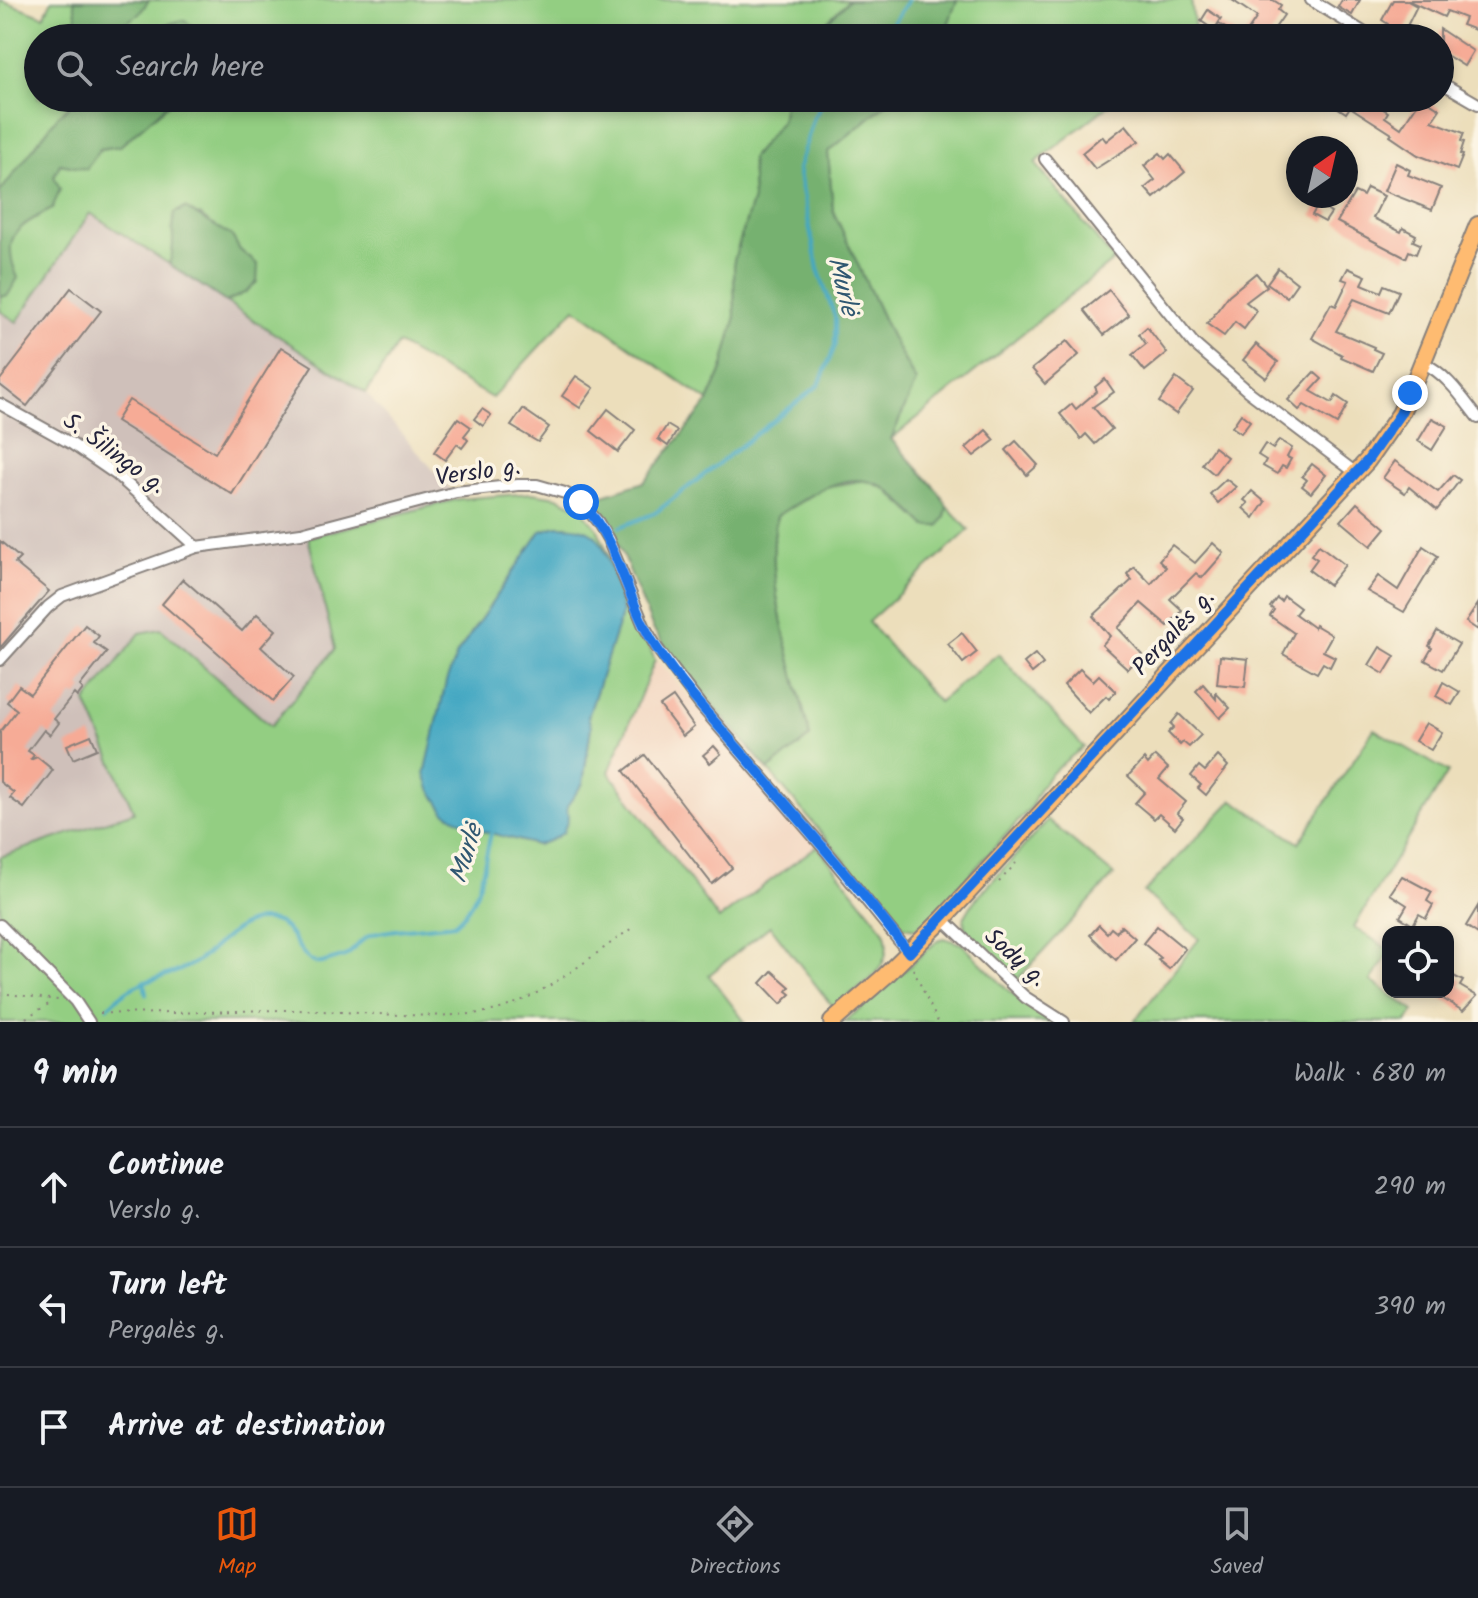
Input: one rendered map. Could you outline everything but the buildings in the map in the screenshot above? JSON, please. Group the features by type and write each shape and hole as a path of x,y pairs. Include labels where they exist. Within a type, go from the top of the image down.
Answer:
{"main road":[{"name":"Pergalės g.","path":"832,1022 943,919 1356,473 1400,414 1478,225"}],"street":[{"path":"1311,0 1350,24"},
{"path":"1454,90 1478,104"},
{"path":"1045,159 1194,344 1248,391 1356,473"},
{"path":"1423,363 1451,386 1478,418"},
{"name":"S. Šilingo g.","path":"0,404 72,444 117,475 197,547"},
{"name":"Verslo g.","path":"0,660 48,607 62,596 197,547 301,533 456,492 518,485 553,488 573,497 590,512 608,539 644,626 701,706 828,853 909,953"},
{"name":"Sodų g.","path":"943,919 1025,997 1064,1022"},
{"path":"0,925 75,1001 88,1019"}],"path":[{"path":"88,1019 294,1010 449,1017 494,1011 526,1000 632,928"},
{"path":"909,953 914,976 938,1022"},
{"path":"0,993 55,1001"},
{"path":"19,1022 55,1001 75,1001"}],"shaded area":[{"path":"90,213 366,393 459,499 308,537 335,649 271,726 162,629 86,702 135,812 0,856 0,311 18,321"},
{"path":"655,660 817,846 720,920 609,772"}],"green space":[{"path":"0,0 44,16 52,0 74,0 78,21 139,14 149,0 849,0 824,24 24,24 24,112 63,112 0,192"},
{"path":"74,0 149,0 139,14 124,24 84,24 77,21"},
{"path":"849,0 957,0 948,24 825,24"},
{"path":"957,0 1191,0 1194,24 948,24"},
{"path":"183,20 190,24 168,24"},
{"path":"63,112 159,112 120,146 100,149 86,169 60,164 54,176 60,189 52,209 21,228 11,243 18,278 8,295 0,297 0,192"},
{"path":"159,112 783,112 781,122 751,158 753,199 734,260 735,320 722,370 708,401 575,308 492,398 398,344 366,393 226,302 246,292 258,265 240,250 231,236 200,215 172,229 175,247 169,264 90,213 17,322 0,311 0,297 8,295 10,242 23,226 52,209 54,176 60,164 86,169 100,149 120,146"},
{"path":"783,112 876,112 828,152 833,211 916,382 891,439 938,491 947,506 939,526 926,526 885,488 857,480 829,486 777,516 774,570 777,598 810,737 768,770 679,666 653,629 599,506 600,496 644,482 708,402 722,370 735,320 734,260 753,199 751,158 781,122"},
{"path":"876,112 1100,112 1035,163 1114,260 891,439 916,381 892,338 833,211 828,152"},
{"path":"185,208 232,236 240,250 258,265 257,282 246,292 226,302 169,264 174,213"},
{"path":"866,480 886,489 926,526 945,517 947,506 969,530 868,622 938,702 998,654 1084,747 1053,772 1040,788 1032,806 929,920 915,929 900,926 768,770 810,737 777,598 774,542 777,516 826,487"},
{"path":"532,493 557,497 580,508 597,528 655,660 609,772 719,919 817,846 884,930 887,944 885,956 874,975 833,1007 770,926 709,975 745,1022 0,1022 0,857 134,812 86,702 140,633 161,629 271,726 335,649 308,537 459,499","holes":["567,526 622,612 588,717 591,727 583,783 537,845 475,829 457,654 541,531"]},
{"path":"1374,729 1448,772 1354,927 1382,945 1382,964 1371,981 1382,989 1382,998 1395,998 1414,1011 1407,1022 1134,1022 1199,939 1144,892 1233,800 1299,843"},
{"path":"1048,820 1114,875 1016,981 965,929 964,918 974,901"},
{"path":"944,938 962,944 1009,991 1051,1022 843,1022"}],"water":[{"path":"557,526 585,530 598,539 616,585 622,612 588,717 591,727 583,783 567,806 568,819 563,833 537,845 475,829 445,812 430,789 425,774 446,682 457,654 541,531"}],"waterway":[{"name":"Murlė","path":"892,24 908,0"},
{"name":"Murlė","path":"620,527 655,513 819,385 835,346 835,317 818,269 798,169 817,112"},
{"name":"Murlė","path":"108,1007 131,988 188,966 251,922 262,920 280,924 308,958 322,963 345,956 374,934 454,924 477,892 492,830"},
{"name":"Murlė","path":"144,981 146,994"}],"route":[{"path":"581,502 608,539 644,626 657,648 701,706 828,853 909,953 1367,461 1400,414 1410,393"}]}
